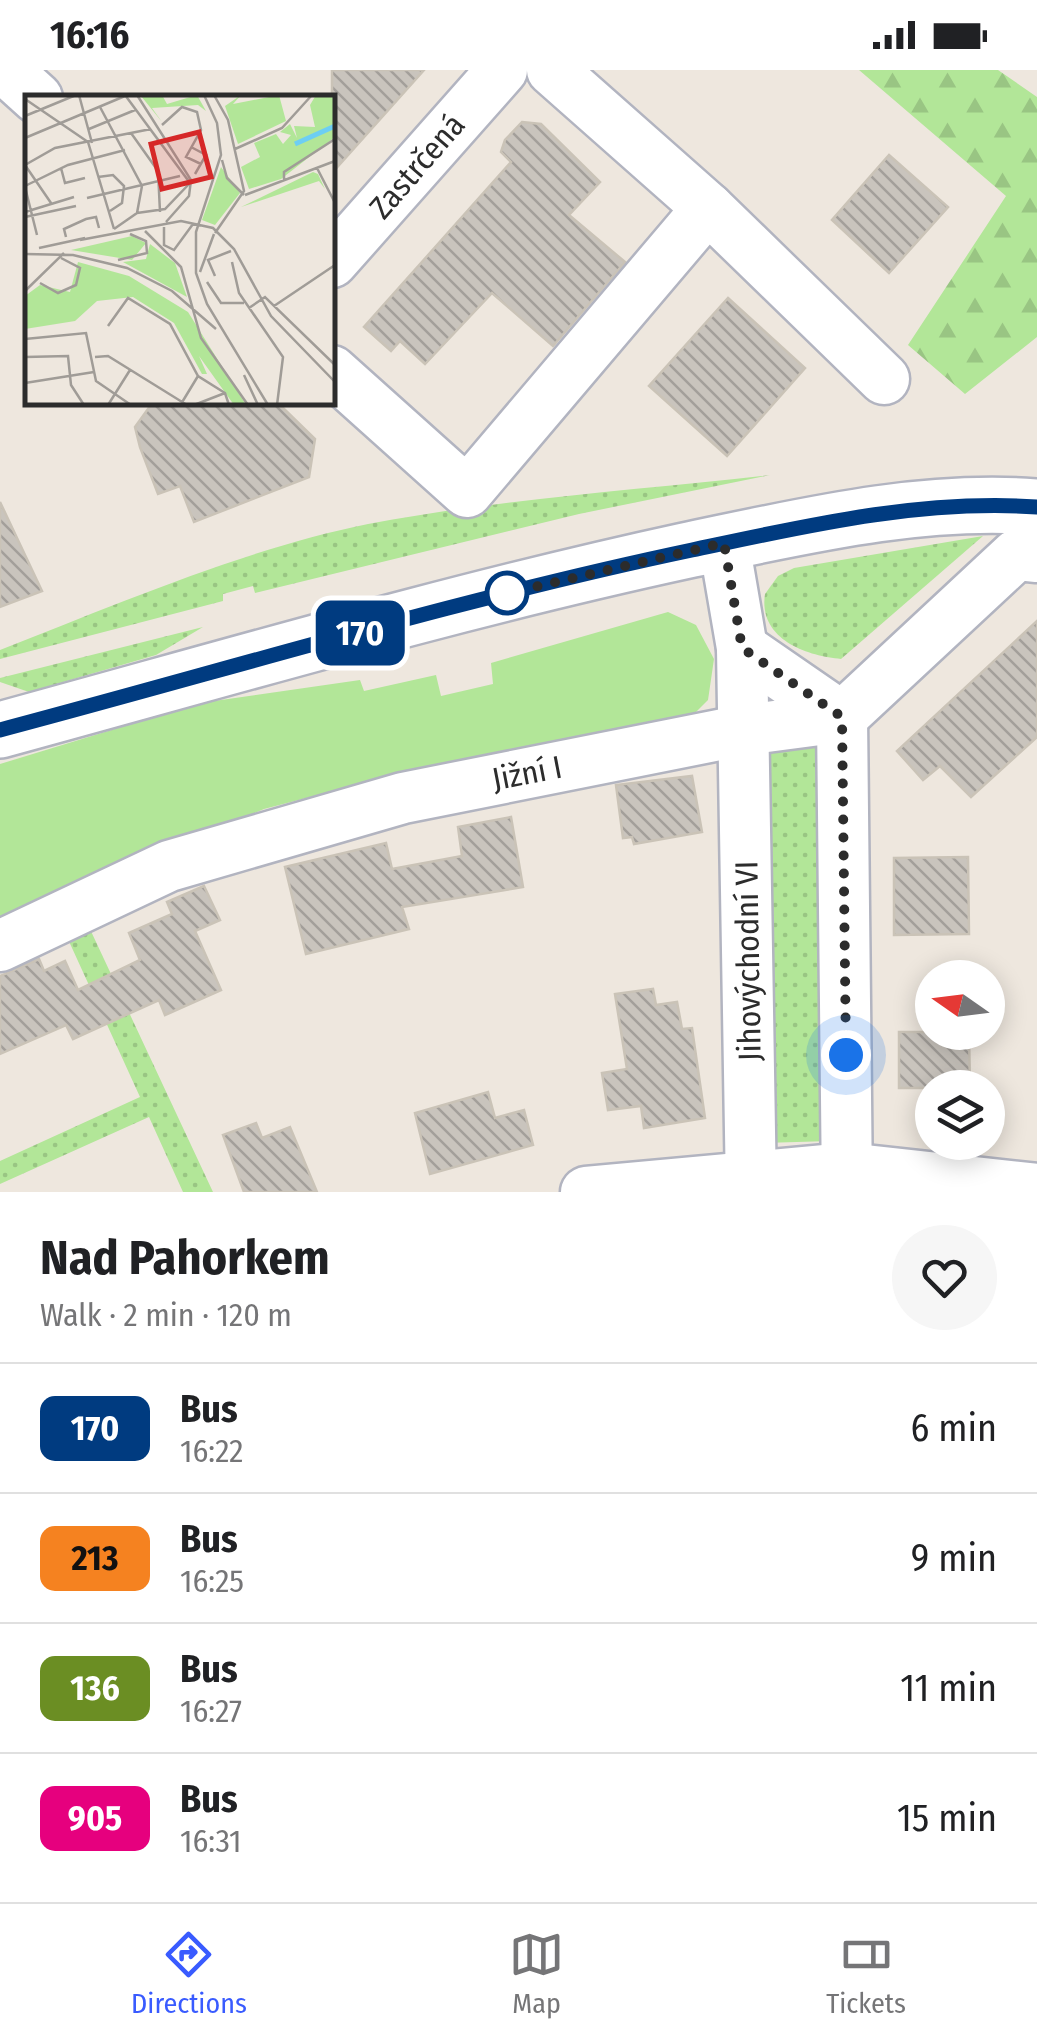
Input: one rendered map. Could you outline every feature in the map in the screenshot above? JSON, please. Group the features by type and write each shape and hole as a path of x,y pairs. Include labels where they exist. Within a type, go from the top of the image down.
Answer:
{"street":[{"path":"6,70 35,95"},
{"name":"Zastrčená","path":"335,259 502,70"},
{"path":"552,70 708,208 884,379"},
{"path":"335,373 467,492 708,208"},
{"path":"0,730 514,592 724,543 904,509 995,504 1030,540 842,717 847,1180"},
{"name":"Jihovýchodní VI","path":"724,543 742,648 751,1183"},
{"path":"742,648 842,717"},
{"name":"Jižní I","path":"0,946 169,866 402,798 744,730 842,717"},
{"path":"586,1192 847,1180 1037,1189"}],"green space":[{"path":"859,70 998,70 1037,97 1037,337 965,394 908,345 1006,196"},
{"path":"770,475 579,514 255,593 253,586 223,594 223,601 0,659 0,650 135,597 322,534 468,508"},
{"path":"983,536 841,659 800,649 777,634 769,623 765,594 778,576 794,568"},
{"path":"668,612 696,625 714,659 708,700 684,724 410,771 264,809 0,923 0,764 200,703 360,680 364,691 436,675 441,696 493,684 491,663"},
{"path":"203,627 156,655 29,692 0,682 0,678"},
{"path":"819,740 831,1141 763,1143 760,749"},
{"path":"89,927 213,1192 183,1192 149,1117 0,1184 0,1161 140,1097 67,937"}],"building":[{"path":"332,70 424,70 335,170"},
{"path":"522,122 541,124 600,182 569,215 625,262 553,346 492,293 425,364 400,341 391,351 364,327 511,162 501,152 505,140"},
{"path":"889,155 948,207 889,273 832,220"},
{"path":"728,298 805,368 727,456 649,386"},
{"path":"151,405 280,405 315,439 309,477 194,522 180,486 158,494 135,427"},
{"path":"0,502 42,591 0,607"},
{"path":"1037,621 1037,737 971,797 940,766 923,780 897,751"},
{"path":"692,776 702,832 634,844 632,837 623,838 616,785"},
{"path":"511,817 523,887 402,907 409,929 306,954 285,867 386,843 392,869 462,856 458,827"},
{"path":"968,857 969,934 894,935 894,858"},
{"path":"204,886 220,920 195,931 221,990 165,1015 159,1000 73,1039 66,1025 0,1054 0,976 39,959 44,971 65,961 78,990 140,960 129,933 172,914 167,902"},
{"path":"653,989 656,1005 677,1002 682,1029 692,1028 705,1118 644,1128 641,1106 608,1110 602,1073 627,1069 615,994"},
{"path":"899,1032 915,1032 915,1050 969,1050 970,1070 915,1070 915,1088 899,1088"},
{"path":"488,1092 495,1118 524,1110 533,1145 430,1174 415,1113"},
{"path":"256,1123 262,1138 290,1127 317,1192 244,1192 223,1135"}],"bus line":[{"name":"170","path":"0,730 602,569 904,509 995,504 1037,507"}],"route":[{"path":"507,593 496,596 724,543 742,648 842,717 846,1055"}]}
